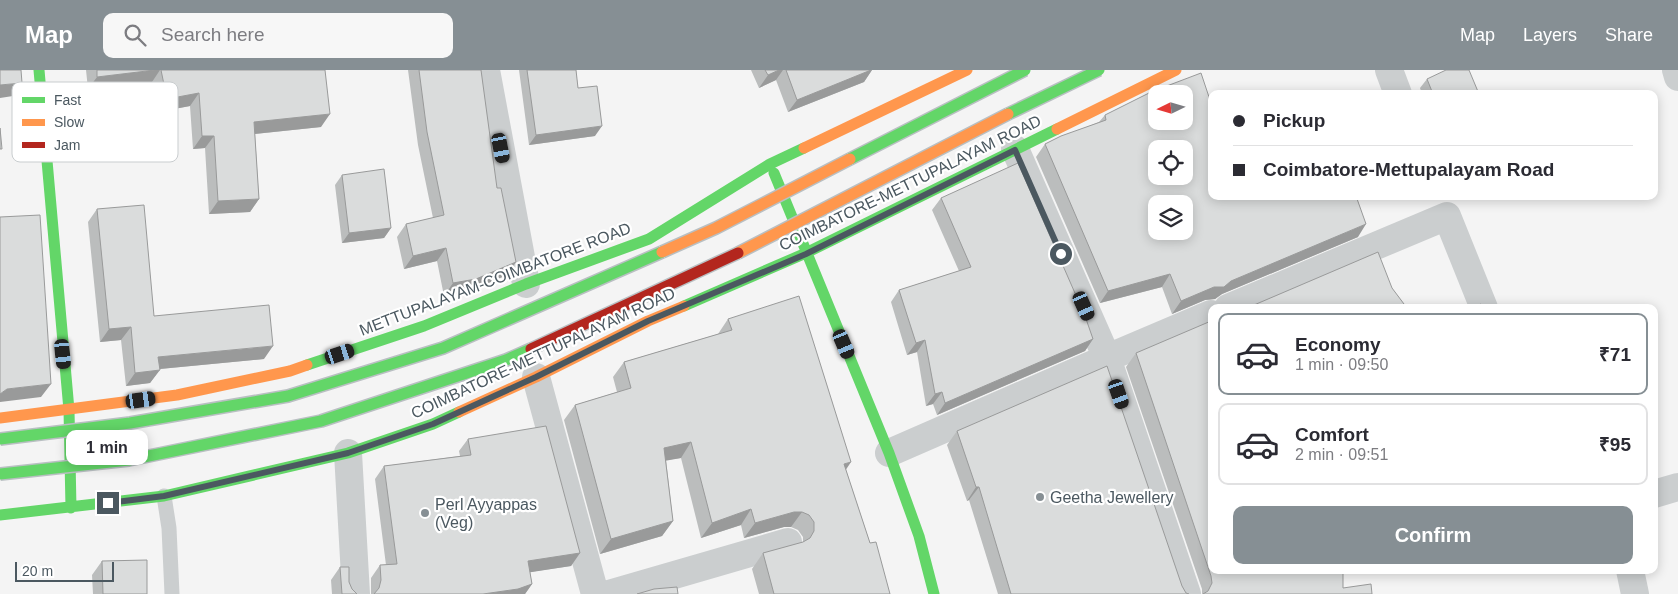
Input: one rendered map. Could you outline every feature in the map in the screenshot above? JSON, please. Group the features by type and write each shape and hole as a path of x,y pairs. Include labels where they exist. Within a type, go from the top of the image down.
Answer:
{"main road":[{"name":"METTUPALAYAM-COIMBATORE ROAD","path":"0,418 177,395 290,371 424,326 526,284 649,239 770,164 967,70"},
{"path":"0,439 130,423 288,396 443,348 716,228 1024,70"},
{"path":"0,474 129,460 321,421 506,360 759,243 1015,111 1099,70"},
{"name":"COIMBATORE-METTUPALAYAM ROAD","path":"0,515 164,496 348,453 433,424 536,377 648,321 806,254 1176,70"},
{"path":"47,162 69,410 71,508"},
{"path":"770,164 889,453 919,536 934,594"}],"street":[{"path":"486,70 526,284"},
{"path":"1389,70 1396,90"},
{"path":"1676,70 1678,77"},
{"path":"1015,150 1107,358 1187,594"},
{"path":"1236,304 1443,206 1482,304"},
{"path":"889,453 1208,315"},
{"path":"536,377 595,594"},
{"path":"348,453 356,594"},
{"path":"1658,493 1678,487"},
{"path":"610,594 788,542"},
{"path":"1631,574 1634,594"}],"lane":[{"path":"164,496 169,528 172,594"}],"building":[{"path":"0,70 21,70 22,82 0,85"},
{"path":"97,70 155,70 97,77"},
{"path":"161,70 325,70 330,114 254,122 259,199 218,201 214,136 202,136 199,93 178,97 178,82 163,82"},
{"path":"419,70 481,70 497,188 501,188 516,262 476,279 453,283 446,248 413,256 406,224 444,215 427,132"},
{"path":"527,70 576,70 578,88 597,86 602,126 536,135"},
{"path":"765,70 779,70 768,75"},
{"path":"786,70 871,70 797,100"},
{"path":"1446,70 1469,70 1477,90 1431,90 1427,79"},
{"path":"1201,73 1208,94 1208,200 1357,200 1366,224 1231,281 1224,287 1214,287 1181,301 1170,274 1108,291 1045,144 1061,136 1106,120 1105,115 1148,94 1148,130 1193,130 1193,85 1169,85"},
{"path":"0,128 2,149 0,149"},
{"path":"1018,163 1085,316 1093,339 945,403 942,392 935,394 925,340 916,343 899,290 971,267 941,198"},
{"path":"384,169 391,228 349,233 342,175"},
{"path":"144,205 154,316 269,305 273,346 158,357 160,370 135,373 131,327 109,329 97,209"},
{"path":"40,215 51,384 7,389 0,394 0,217"},
{"path":"1378,252 1392,288 1404,304 1256,304"},
{"path":"799,296 851,462 844,464 870,543 876,542 890,594 774,594 763,553 803,542 810,538 814,531 814,522 809,515 802,512 794,512 755,523 751,509 712,523 691,442 664,448 673,521 611,539 575,405 631,388 624,362 732,330 728,319"},
{"path":"1208,322 1208,567 1136,353"},
{"path":"1107,366 1182,586 1186,593 1189,594 1011,594 979,487 976,487 957,431"},
{"path":"546,426 580,553 528,561 532,584 518,589 483,594 374,594 379,588 381,580 380,565 397,564 384,466 471,455 468,439"},
{"path":"147,560 147,594 103,594 102,561"},
{"path":"340,567 349,567 349,582 357,594 342,594"},
{"path":"1210,574 1343,574 1343,588 1371,584 1372,594 1203,594 1208,591 1212,583"},
{"path":"677,587 678,594 637,594 654,589"}],"traffic: fast":[{"path":"39,70 40,82"},
{"path":"850,159 1025,70"},
{"path":"1008,114 1099,70"},
{"path":"684,306 806,253 1057,129"},
{"path":"307,365 424,326 526,284 649,239 770,164 804,148"},
{"path":"47,162 69,410 71,508"},
{"path":"774,173 889,453 919,536 934,594"},
{"path":"0,439 130,423 288,396 443,348 662,252"},
{"path":"0,474 129,460 321,421 506,360 531,349"},
{"path":"0,515 164,496 348,453 433,424 459,412"}],"traffic: slow":[{"path":"804,148 967,70"},
{"path":"1057,129 1176,70"},
{"path":"738,253 1008,114"},
{"path":"662,252 716,228 850,159"},
{"path":"459,412 536,377 648,321 684,306"},
{"path":"0,418 177,395 290,371 307,365"}],"traffic: jam":[{"path":"531,349 738,253"}],"place":[{"name":"Geetha Jewellery","path":"1040,497"},
{"name":"Perl Ayyappas (Veg)","path":"425,513"}],"route":[{"path":"108,503 164,496 348,453 433,424 536,377 648,321 806,254 1015,150 1061,254"}]}
